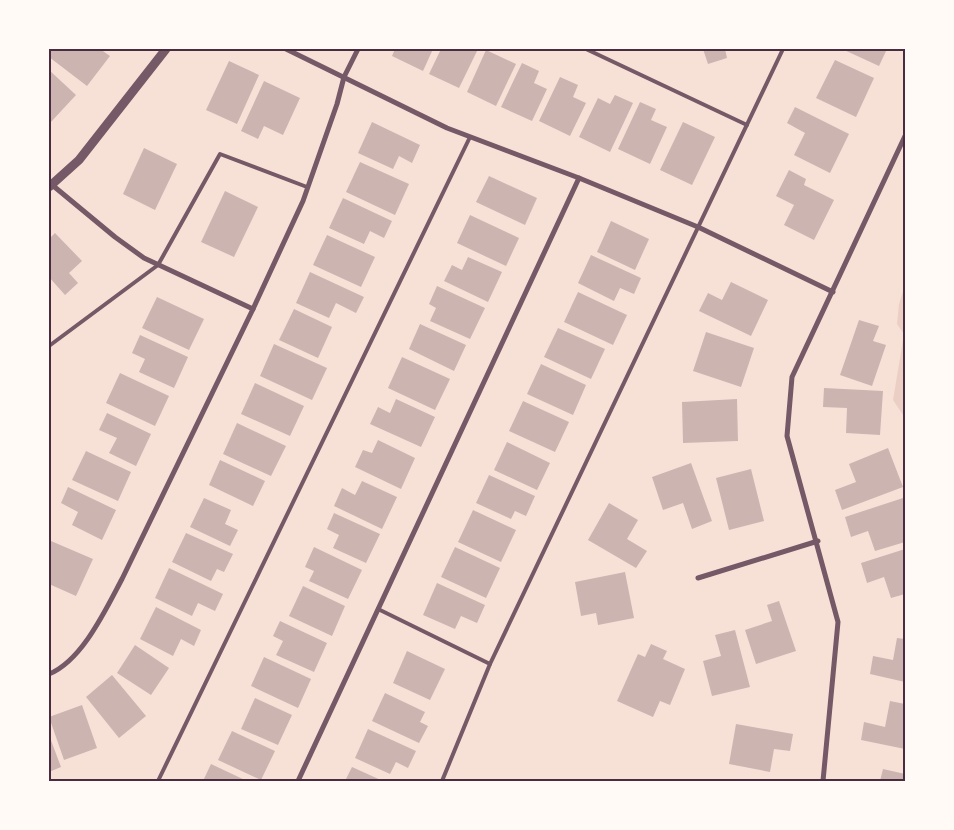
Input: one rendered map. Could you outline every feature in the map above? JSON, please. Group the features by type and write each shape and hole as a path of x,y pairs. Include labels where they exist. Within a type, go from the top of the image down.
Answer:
{"street":[{"path":"166,49 124,106 79,160 50,185 115,238 158,265 253,310"},
{"path":"286,49 446,128 579,178 698,228 833,292"},
{"path":"49,674 78,650 99,623 253,310 307,187 344,77 358,49"},
{"path":"823,781 838,622 818,541 787,436 792,377 905,136"},
{"path":"298,781 579,178"},
{"path":"698,578 818,541"}],"lane":[{"path":"586,49 747,125"},
{"path":"442,781 490,664 783,49"},
{"path":"158,781 470,137"},
{"path":"49,346 158,265 220,154 307,187"},
{"path":"378,608 490,664"}],"shaded area":[{"path":"905,285 905,418 893,400 904,334 897,324 899,304"}],"building":[{"path":"50,49 100,49 110,56 87,86 49,57"},
{"path":"395,49 433,49 423,71 392,56"},
{"path":"441,49 478,49 459,88 429,74"},
{"path":"703,49 725,49 727,58 708,64"},
{"path":"842,49 887,49 879,66"},
{"path":"486,50 516,64 496,106 467,92"},
{"path":"835,60 874,78 856,117 816,98"},
{"path":"229,61 259,75 237,124 206,110"},
{"path":"522,63 539,71 534,83 547,89 532,121 501,107"},
{"path":"49,70 76,95 50,123 49,123"},
{"path":"560,77 578,85 573,97 586,103 570,136 539,121"},
{"path":"264,81 300,98 283,135 264,126 258,139 241,131"},
{"path":"615,95 633,103 610,152 579,137 598,98 610,104"},
{"path":"640,102 656,109 651,120 667,127 650,164 618,149"},
{"path":"795,107 849,134 830,173 794,155 805,133 787,123"},
{"path":"372,122 420,145 412,163 399,156 393,169 358,153"},
{"path":"683,122 715,137 692,185 660,170"},
{"path":"144,148 177,164 155,210 123,194"},
{"path":"360,162 409,184 395,215 346,192"},
{"path":"789,170 806,179 804,185 834,200 814,240 784,225 794,205 776,196"},
{"path":"489,176 537,198 525,225 476,202"},
{"path":"225,191 258,207 234,257 201,242"},
{"path":"343,198 392,221 384,238 370,231 364,244 329,228"},
{"path":"470,215 519,238 506,266 457,243"},
{"path":"611,221 649,239 635,270 597,252"},
{"path":"55,233 82,261 69,273 78,283 65,295 49,277 49,239"},
{"path":"327,235 375,257 361,287 313,265"},
{"path":"591,255 641,278 634,294 620,288 614,301 578,283"},
{"path":"468,257 502,272 488,302 444,281 452,265 462,270"},
{"path":"310,272 364,297 356,313 336,303 329,318 296,303"},
{"path":"731,282 768,300 751,336 699,311 708,293 722,300"},
{"path":"437,286 485,308 470,339 430,321 436,308 429,304"},
{"path":"578,292 627,315 613,345 564,322"},
{"path":"157,297 204,319 189,350 142,328"},
{"path":"294,309 332,327 318,358 279,340"},
{"path":"859,320 879,326 873,341 886,345 872,386 840,375"},
{"path":"420,324 466,345 454,371 409,349"},
{"path":"558,328 605,349 591,379 544,357"},
{"path":"706,332 754,348 741,387 693,371"},
{"path":"140,335 188,357 174,388 139,372 145,359 132,353"},
{"path":"274,344 327,368 312,400 260,376"},
{"path":"402,357 450,379 435,410 388,388"},
{"path":"541,364 586,385 573,415 527,394"},
{"path":"120,373 169,396 155,426 106,403"},
{"path":"255,383 304,406 290,436 241,414"},
{"path":"824,388 883,391 880,435 846,433 847,408 823,407"},
{"path":"396,399 435,417 421,447 370,424 378,407 390,413"},
{"path":"737,399 738,441 683,443 682,402"},
{"path":"523,401 569,422 555,452 509,431"},
{"path":"107,413 151,434 136,466 109,453 117,438 99,430"},
{"path":"237,423 286,446 271,476 223,454"},
{"path":"378,440 415,458 401,489 355,467 363,450 372,453"},
{"path":"507,442 550,463 537,490 494,470"},
{"path":"888,448 903,487 842,510 835,490 856,482 849,464"},
{"path":"86,451 131,472 118,501 72,480"},
{"path":"220,460 265,481 253,506 209,485"},
{"path":"691,463 712,521 692,529 683,503 663,510 652,477"},
{"path":"751,469 764,521 729,530 716,478"},
{"path":"489,475 535,496 526,516 515,511 511,519 476,503"},
{"path":"362,481 397,497 382,529 334,506 342,488 355,495"},
{"path":"68,487 116,510 102,540 72,525 78,512 61,503"},
{"path":"204,498 231,510 225,524 238,530 230,546 190,527"},
{"path":"903,498 905,506 905,542 875,551 868,531 851,537 845,517"},
{"path":"609,503 638,520 627,539 647,551 636,568 588,540"},
{"path":"473,510 516,530 501,562 458,542"},
{"path":"334,513 380,534 366,563 333,548 339,535 327,529"},
{"path":"186,533 233,554 224,572 217,569 211,581 172,562"},
{"path":"51,541 93,559 76,596 49,584 49,546"},
{"path":"314,547 362,570 348,599 309,581 314,571 305,567"},
{"path":"455,547 500,568 486,598 441,577"},
{"path":"905,549 905,594 891,598 884,577 867,583 861,563"},
{"path":"169,568 223,594 215,611 198,603 192,616 155,598"},
{"path":"625,572 634,618 598,625 596,613 581,616 575,582"},
{"path":"437,583 485,605 477,623 461,616 455,629 423,615"},
{"path":"303,586 345,606 332,636 289,616"},
{"path":"779,601 796,651 756,664 745,630 772,621 767,605"},
{"path":"156,607 201,630 194,646 181,639 173,656 140,639"},
{"path":"280,621 327,643 314,672 276,655 283,641 273,636"},
{"path":"735,630 750,687 712,696 703,661 721,656 715,635"},
{"path":"897,638 905,639 905,682 870,674 873,656 893,660"},
{"path":"651,644 667,651 663,659 685,669 670,705 660,701 653,717 617,701 638,654 645,657"},
{"path":"135,645 169,668 151,695 117,673"},
{"path":"407,651 445,669 430,700 393,683"},
{"path":"264,657 311,679 298,708 251,686"},
{"path":"112,675 146,716 119,738 86,697"},
{"path":"385,693 425,712 420,722 428,726 419,743 372,721"},
{"path":"255,698 292,715 278,745 241,729"},
{"path":"890,701 905,704 905,749 861,740 864,722 885,727"},
{"path":"82,705 97,748 64,760 49,717"},
{"path":"736,724 793,734 790,751 774,749 770,772 729,764"},
{"path":"368,729 416,751 408,768 396,762 390,774 355,758"},
{"path":"232,731 275,751 261,780 218,760"},
{"path":"49,735 61,767 49,772"},
{"path":"211,764 247,781 203,781"},
{"path":"352,767 383,781 345,781"},
{"path":"883,769 905,774 905,781 880,781"}]}
